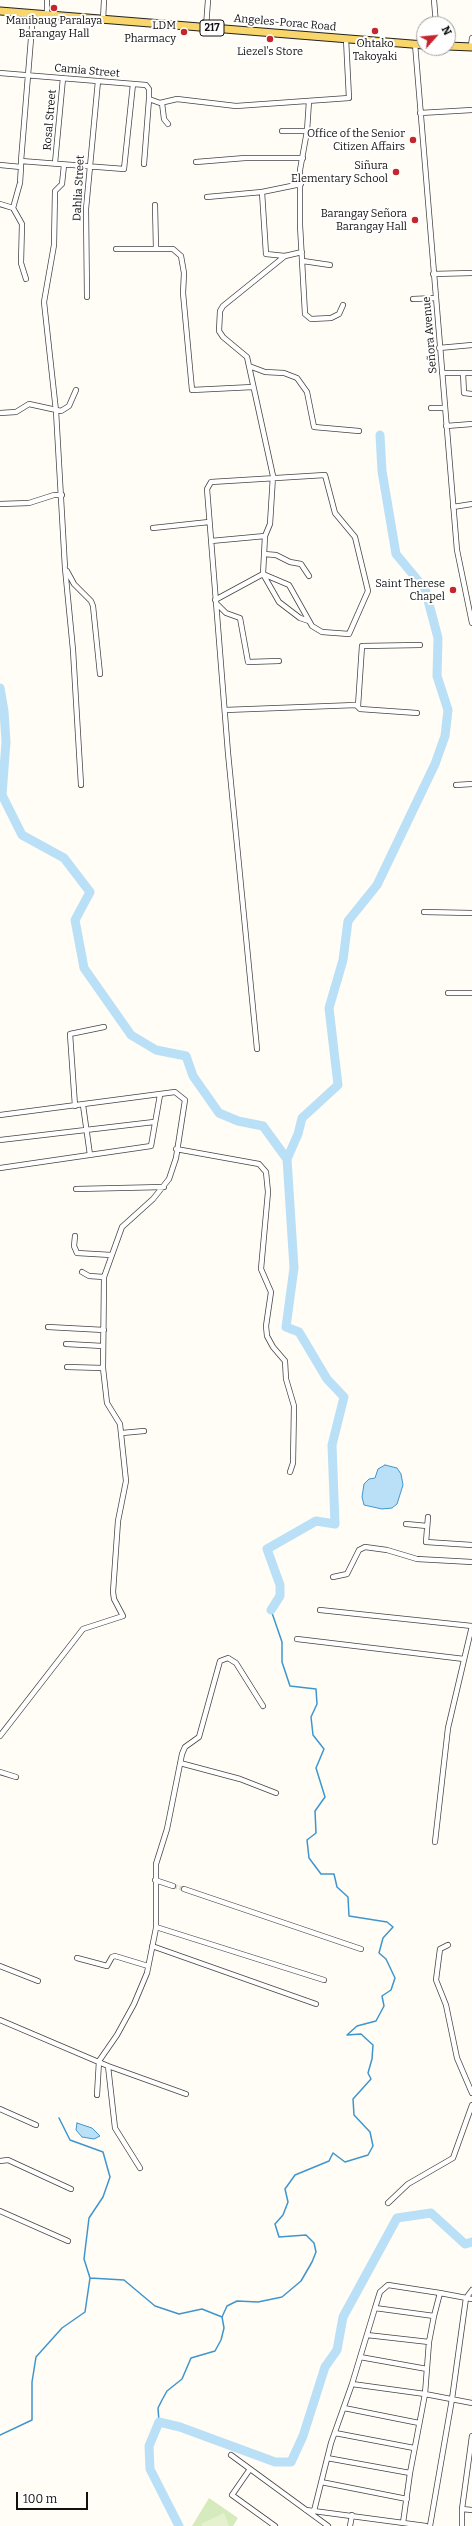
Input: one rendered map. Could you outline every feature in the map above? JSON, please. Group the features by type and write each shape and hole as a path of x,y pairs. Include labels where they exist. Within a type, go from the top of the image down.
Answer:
{"main road":[{"name":"Angeles-Porac Road","path":"0,11 415,44"},
{"path":"456,46 471,47"}],"street":[{"path":"47,0 47,15"},
{"path":"103,20 104,0"},
{"path":"206,27 208,0"},
{"path":"434,0 435,16"},
{"path":"26,279 21,263 22,224 14,208 20,183 27,75 33,14"},
{"path":"471,47 472,38"},
{"path":"144,164 149,98 162,103 176,99 224,106 349,98 346,39"},
{"name":"Señora Avenue","path":"415,44 439,348 457,550 472,623"},
{"name":"Camia Street","path":"0,73 146,85 149,89 149,98"},
{"name":"Rosal Street","path":"55,163 63,78"},
{"name":"Dahlia Street","path":"86,297 86,209 98,81"},
{"path":"21,161 124,169 133,84"},
{"path":"309,101 301,184 302,252 306,314 311,319 331,318 339,314 343,305"},
{"path":"162,103 164,119 168,124"},
{"path":"420,113 472,110"},
{"path":"282,131 307,131"},
{"path":"196,162 245,158 303,158"},
{"path":"0,165 21,167"},
{"path":"64,165 62,184 55,191 54,245 44,302 56,412 65,568 73,650 81,785"},
{"path":"207,196 262,192 301,184"},
{"path":"262,192 266,254 285,256 302,252"},
{"path":"0,204 14,208"},
{"path":"155,205 156,249"},
{"path":"116,249 173,249 181,256 184,273 182,293 192,390 253,387"},
{"path":"285,256 223,306 220,312 220,333 245,355 249,366 273,476 270,524 265,536 263,574 279,602 300,618 309,621"},
{"path":"303,261 330,265"},
{"path":"433,274 472,273"},
{"path":"413,299 436,298"},
{"path":"439,348 472,346"},
{"path":"249,366 265,372 284,373 296,378 307,392 312,423 317,429 359,431"},
{"path":"442,373 472,373"},
{"path":"463,374 464,393 472,394"},
{"path":"0,414 16,412 29,404 56,412 69,406 76,390"},
{"path":"432,408 444,408"},
{"path":"446,426 472,424"},
{"path":"256,1049 215,602 209,522 208,484 211,482 273,476 325,475 335,513 353,533 359,548 368,591 349,634 322,632 312,626 289,585 263,574"},
{"path":"0,504 29,503 54,495 62,496"},
{"path":"453,507 472,504"},
{"path":"153,528 209,522"},
{"path":"211,541 265,536"},
{"path":"264,554 276,555 290,562 302,564 308,576"},
{"path":"65,568 74,584 93,606 100,674"},
{"path":"215,602 263,574"},
{"path":"215,602 226,613 240,618 248,662 279,660"},
{"path":"358,706 362,646 420,645"},
{"path":"225,710 358,706 360,709 417,713"},
{"path":"456,785 472,784"},
{"path":"424,912 472,913"},
{"path":"448,993 472,993"},
{"path":"75,1106 70,1034 104,1027"},
{"path":"0,1115 175,1092 184,1100 170,1179 164,1187 122,1227 104,1277 102,1368 107,1403 118,1420 122,1433 126,1491 118,1521 112,1592 123,1616 83,1629 0,1736"},
{"path":"0,1168 151,1146 160,1094"},
{"path":"82,1105 90,1155"},
{"path":"0,1140 154,1122"},
{"path":"176,1149 259,1164 266,1172 268,1192 261,1269 271,1292 266,1326 267,1336 273,1347 286,1361 286,1379 294,1406 293,1463 290,1472"},
{"path":"76,1189 164,1187"},
{"path":"75,1236 74,1246 77,1253 111,1255"},
{"path":"82,1272 88,1276 104,1277"},
{"path":"48,1327 104,1330"},
{"path":"66,1344 103,1346"},
{"path":"67,1367 102,1368"},
{"path":"122,1433 144,1431"},
{"path":"428,1517 426,1542 472,1545"},
{"path":"406,1524 427,1526"},
{"path":"332,1577 347,1574 359,1550 365,1547 417,1559 472,1562"},
{"path":"320,1610 472,1626 448,1728 435,1842"},
{"path":"296,1639 464,1659"},
{"path":"97,2095 99,2061 117,2035 134,2004 148,1966 156,1927 158,1896 155,1880 156,1864 167,1828 180,1763 185,1748 199,1737 220,1661 228,1658 236,1663 263,1706"},
{"path":"180,1763 240,1779 276,1793"},
{"path":"0,1772 16,1777"},
{"path":"155,1880 173,1886"},
{"path":"184,1889 361,1949"},
{"path":"156,1927 324,1980"},
{"path":"448,1945 440,1949 436,1980 446,2005 457,2058 472,2093"},
{"path":"152,1946 316,2004"},
{"path":"78,1958 107,1966 112,1957 115,1956 148,1966"},
{"path":"0,1966 38,1981"},
{"path":"0,2020 108,2066 186,2094"},
{"path":"108,2066 115,2128 140,2168"},
{"path":"388,2202 408,2184 453,2158 472,2105"},
{"path":"0,2109 36,2125"},
{"path":"0,2161 8,2160 71,2189"},
{"path":"0,2211 68,2241"},
{"path":"314,2511 327,2458 352,2384 380,2292 388,2285 472,2299"},
{"path":"430,2526 452,2399 466,2298 472,2290"},
{"path":"403,2522 424,2394 429,2342 440,2293"},
{"path":"376,2308 434,2316"},
{"path":"367,2335 429,2342"},
{"path":"360,2358 427,2369"},
{"path":"352,2384 424,2394 472,2403"},
{"path":"344,2408 419,2423"},
{"path":"335,2433 414,2448"},
{"path":"462,2526 462,2509 472,2436"},
{"path":"231,2455 328,2526"},
{"path":"327,2458 410,2473"},
{"path":"250,2470 232,2495 275,2526"},
{"path":"321,2482 407,2499"},
{"path":"462,2509 472,2510"},
{"path":"306,2510 426,2526"},
{"path":"350,2526 352,2515"}],"green space":[{"path":"209,2498 238,2518 233,2526 192,2526"},
{"path":"224,2513 229,2526 202,2526 201,2524"}],"water":[{"path":"385,1465 397,1468 401,1474 403,1485 397,1504 392,1508 382,1509 364,1505 362,1497 364,1484 369,1479 375,1478 378,1469"},
{"path":"77,2123 92,2128 100,2136 94,2139 82,2137 76,2130"}],"waterway":[{"path":"271,1610 280,1596 280,1585 267,1549 316,1521 335,1524 332,1445 344,1397 327,1379 299,1332 286,1327 294,1268 287,1159 298,1134 302,1118 338,1085 329,1008 343,960 348,921 377,885 435,764 445,736 448,710 437,676 438,638 425,589 396,554 382,471 380,435"},
{"path":"0,688 4,711 6,742 2,795 22,835 64,858 90,892 75,920 84,968 131,1035 156,1050 186,1056 193,1076 219,1113 238,1121 263,1126 287,1159"},
{"path":"159,2422 158,2408 167,2391 182,2379 191,2358 215,2351 221,2340 224,2328 222,2317 227,2306 237,2301 258,2302 282,2297 301,2281 312,2262 316,2252 314,2243 306,2235 279,2237 275,2224 283,2215 288,2202 285,2189 295,2175 329,2161 333,2153 345,2162 368,2155 373,2146 370,2132 354,2115 353,2099 371,2079 368,2073 372,2059 373,2045 361,2034 347,2035 357,2026 376,2021 384,2006 382,1996 391,1990 395,1978 386,1959 379,1953 383,1938 393,1927 387,1922 349,1916 348,1897 337,1887 334,1874 321,1874 309,1858 307,1840 316,1833 315,1811 325,1797 316,1768 324,1749 313,1735 311,1717 317,1704 316,1689 290,1686 282,1662 282,1642 271,1610"},
{"path":"59,2118 70,2140 103,2152 110,2177 103,2197 89,2218 84,2259 90,2278"},
{"path":"179,2526 150,2469 149,2446 159,2422 180,2427 275,2462 291,2462 303,2436 325,2367 337,2350 343,2317 397,2218 431,2213 465,2244 472,2242"},
{"path":"0,2435 32,2420 32,2382 36,2357 62,2328 85,2312 90,2278 124,2280 155,2306 179,2314 202,2309 222,2317"}],"tunnel":[{"path":"173,1886 184,1889"}],"place":[{"name":"Manibaug Paralaya Barangay Hall","path":"54,8"},
{"name":"Ohtako Takoyaki","path":"375,31"},
{"name":"LDM Pharmacy","path":"184,32"},
{"name":"Liezel's Store","path":"270,39"},
{"name":"Office of the Senior Citizen Affairs","path":"413,140"},
{"name":"Siñura Elementary School","path":"396,172"},
{"name":"Barangay Señora Barangay Hall","path":"415,220"},
{"name":"Saint Therese Chapel","path":"453,590"}]}
